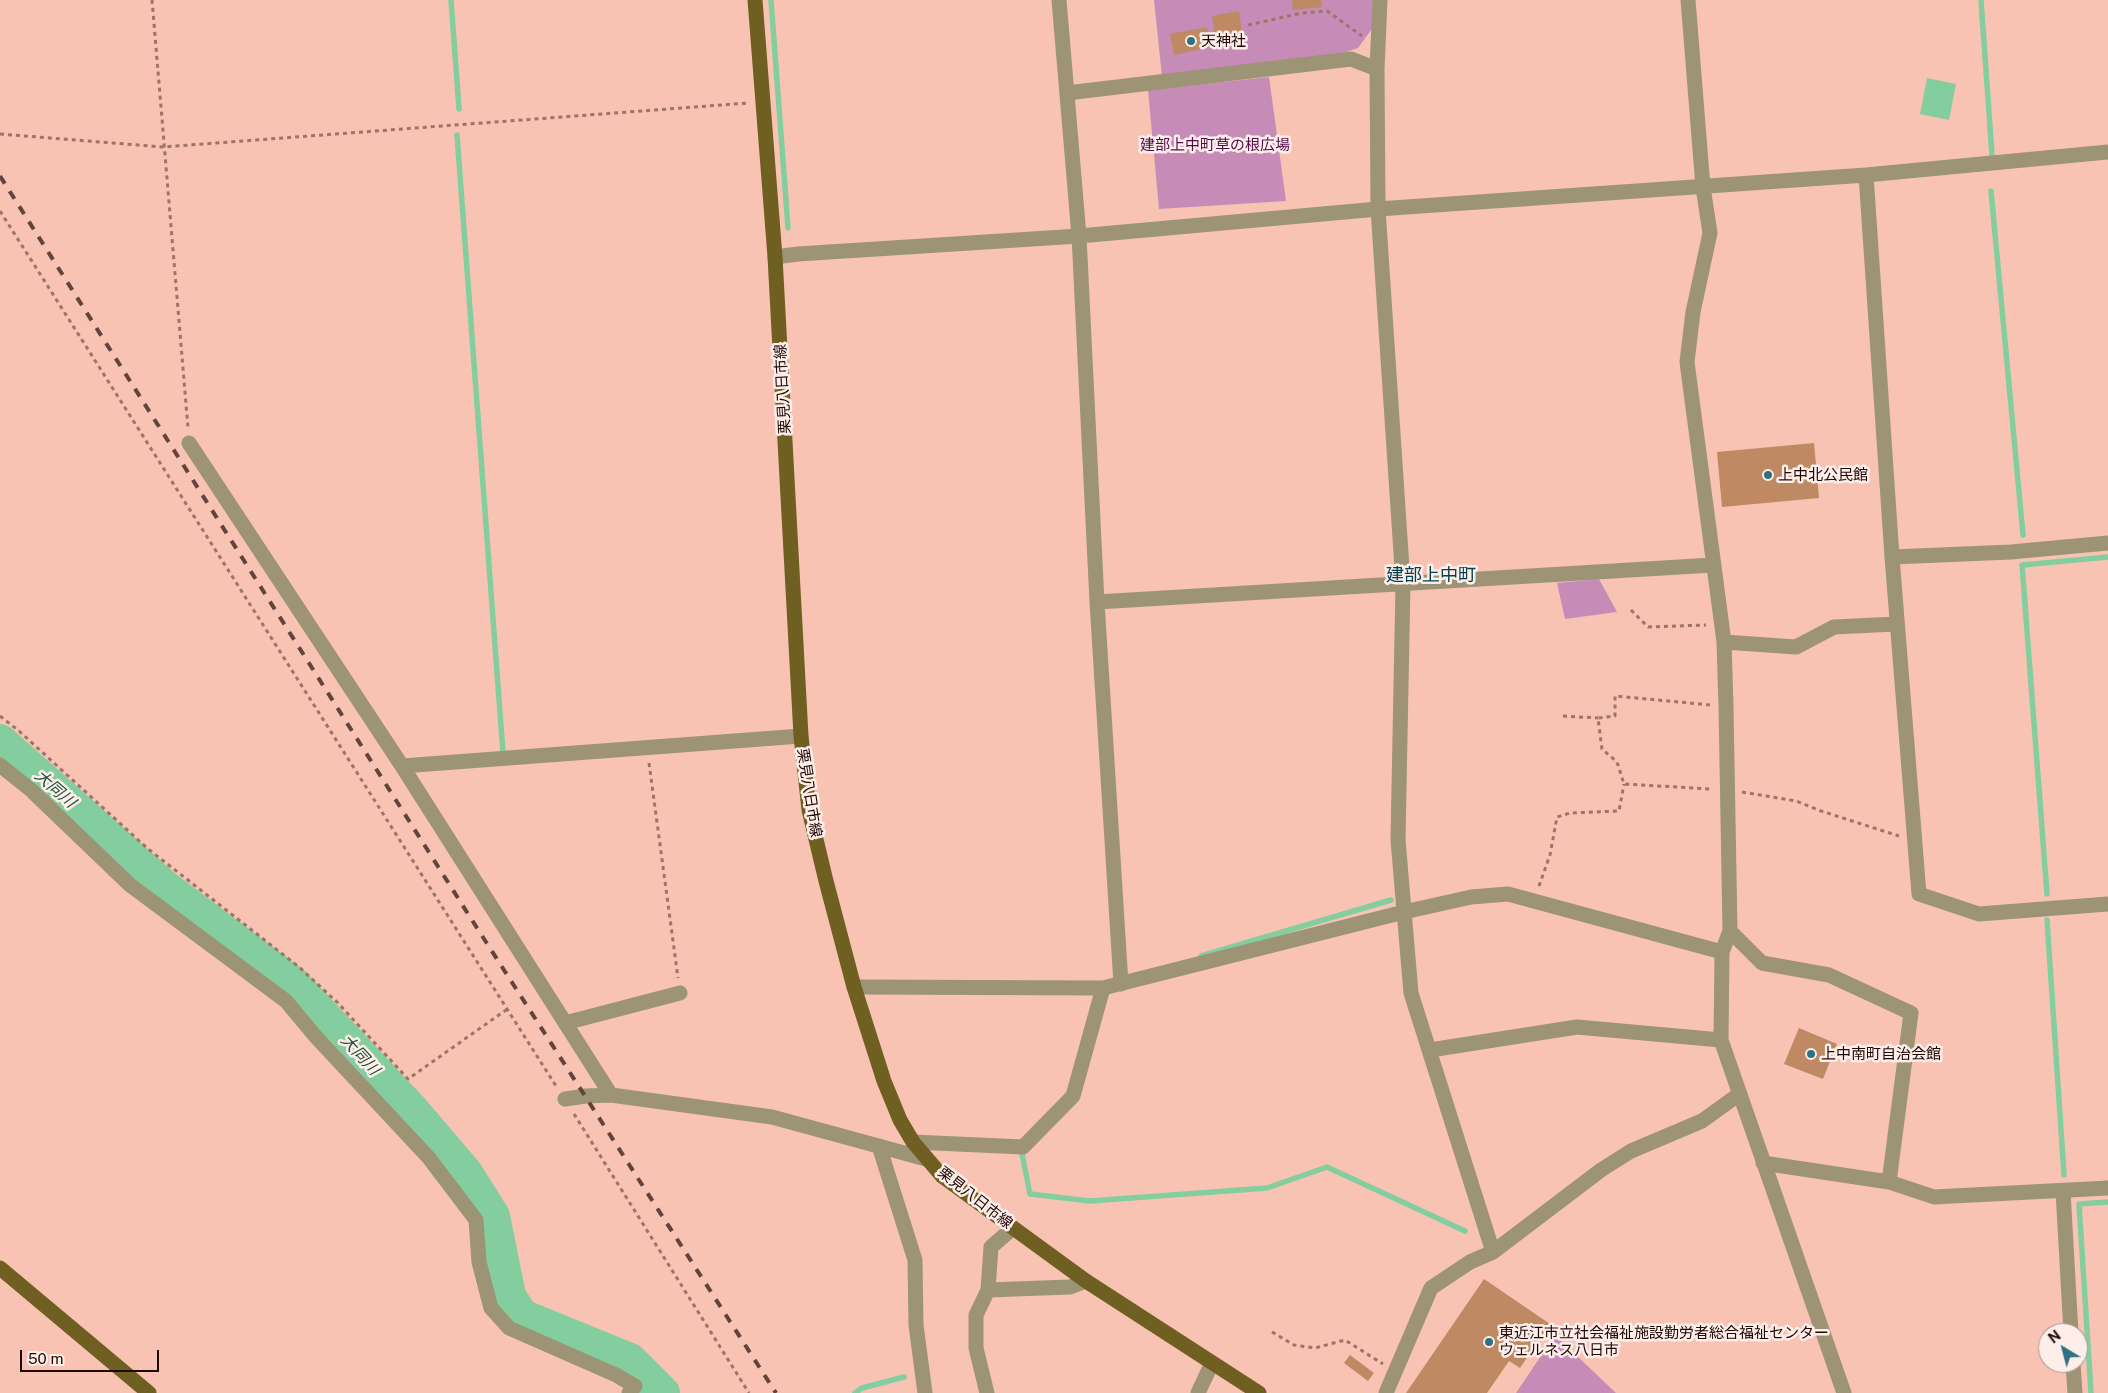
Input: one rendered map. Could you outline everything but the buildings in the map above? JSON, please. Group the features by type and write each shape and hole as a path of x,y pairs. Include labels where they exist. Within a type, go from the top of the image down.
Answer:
{"main road":[{"name":"栗見八日市線","path":"755,0 775,258 801,736 809,810 854,987 884,1081 900,1120 913,1142 942,1176 1086,1281 1259,1393"},
{"path":"0,1268 149,1393"}],"street":[{"path":"1059,0 1080,236 1097,602 1122,984"},
{"path":"1380,0 1377,69 1378,209 1403,583 1398,840 1411,993 1493,1252"},
{"path":"1688,0 1704,187 1710,233 1692,312 1687,362 1724,642 1730,931 1722,952 1721,1040 1738,1095 1844,1393"},
{"path":"1067,93 1351,59 1377,69"},
{"path":"775,258 798,254 1080,236 1378,209 1866,175 2108,152"},
{"path":"1866,175 1896,624 1919,894 1978,914 2108,904"},
{"path":"189,443 402,766 610,1095"},
{"path":"1892,557 2011,552 2108,543"},
{"path":"1097,602 1713,564"},
{"path":"1724,642 1796,646 1834,627 1896,624"},
{"path":"402,766 801,736"},
{"path":"0,765 31,790 130,885 286,1002 316,1037 429,1158 476,1220 480,1262 492,1308 508,1328 616,1375 635,1391"},
{"path":"854,987 1103,988 1404,912 1471,897 1508,894 1722,952"},
{"path":"1730,931 1762,963 1829,975 1911,1013 1889,1182"},
{"path":"913,1142 1023,1147 1073,1096 1103,988"},
{"path":"565,1023 680,993"},
{"path":"1430,1050 1577,1027 1721,1040"},
{"path":"565,1099 610,1095 772,1117 926,1159"},
{"path":"1386,1393 1432,1288 1470,1262 1493,1252 1609,1165 1631,1151 1702,1121 1738,1095"},
{"path":"878,1146 915,1260 916,1325 925,1393"},
{"path":"1763,1163 1889,1182 1934,1197 2063,1192 2108,1188"},
{"path":"2063,1192 2070,1323"},
{"path":"987,1393 976,1348 976,1314 988,1290 991,1247 1013,1228"},
{"path":"988,1290 1070,1287 1086,1281"},
{"path":"1198,1393 1212,1363"},
{"path":"2074,1373 2075,1393"}],"path":[{"path":"152,0 189,443"},
{"path":"1248,25 1302,13 1327,11 1378,48"},
{"path":"0,134 163,146 764,102"},
{"path":"0,211 506,1010 565,1099 749,1393"},
{"path":"1631,610 1648,627 1721,624"},
{"path":"1563,716 1598,718 1615,716 1614,696 1726,706"},
{"path":"0,716 20,731 147,848 299,967 338,1003 408,1079 506,1010"},
{"path":"1534,900 1550,855 1557,818 1570,813 1619,811 1624,784 1617,762 1602,749 1598,718"},
{"path":"647,748 680,993"},
{"path":"1624,784 1726,790 1796,801 1916,842"},
{"path":"1272,1332 1294,1345 1316,1348 1345,1340 1396,1372"}],"green space":[{"path":"1154,0 1374,0 1374,26 1358,48 1337,55 1162,77"},
{"name":"建部上中町草の根広場","path":"1269,77 1286,201 1159,209 1148,90"},
{"path":"1599,579 1617,612 1565,619 1557,583"},
{"path":"1555,1335 1616,1393 1516,1393"}],"shaded area":[{"path":"1927,78 1956,84 1949,120 1920,114"}],"waterway":[{"path":"451,0 459,109"},
{"path":"771,0 788,228"},
{"path":"1981,0 1992,155"},
{"path":"457,135 503,753"},
{"path":"1991,191 2023,535"},
{"path":"2047,894 2022,565 2108,557"},
{"name":"大同川","path":"0,741 165,887 293,983 414,1112 466,1173 493,1216 509,1296 522,1316 630,1360 663,1393"},
{"path":"1201,956 1391,900"},
{"path":"2047,920 2064,1175"},
{"path":"1022,1154 1030,1194 1090,1201 1267,1188 1327,1167 1465,1231"},
{"path":"2091,1393 2079,1204 2108,1202"},
{"path":"855,1393 862,1388 904,1377"}],"railway":[{"path":"0,176 477,928 776,1393"}],"place":[{"name":"天神社","path":"1191,41"},
{"name":"上中北公民館","path":"1768,475"},
{"name":"上中南町自治会館","path":"1811,1054"},
{"name":"東近江市立社会福祉施設勤労者総合福祉センター ウェルネス八日市","path":"1489,1342"}],"district":[{"name":"建部上中町","path":"1431,575"}]}
